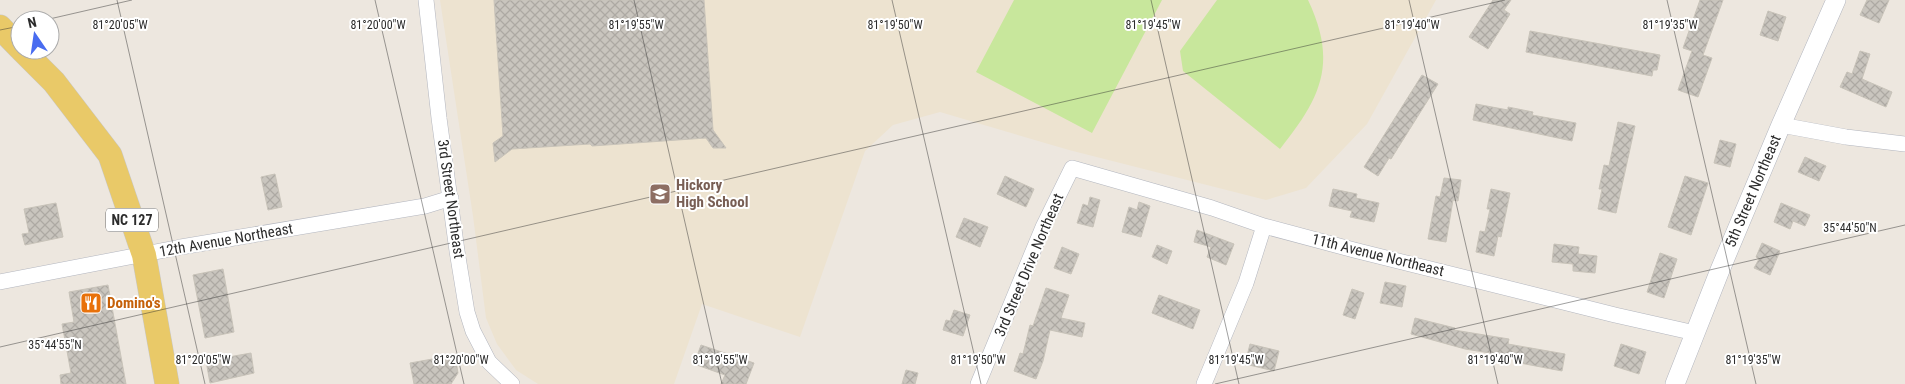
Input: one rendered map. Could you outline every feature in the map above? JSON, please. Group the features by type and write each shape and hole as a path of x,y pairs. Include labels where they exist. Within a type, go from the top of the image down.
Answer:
{"main road":[{"name":"NC 127","path":"0,27 10,37"},
{"name":"NC 127","path":"32,60 54,82 110,155 144,255 167,384"}],"street":[{"name":"3rd Street Northeast","path":"426,0 439,118 467,312 478,344 493,367 512,384"},
{"name":"5th Street Northeast","path":"1675,384 1781,125 1836,0"},
{"path":"1781,125 1846,137 1905,144"},
{"name":"11th Avenue Northeast","path":"1069,174 1072,168 1212,208 1264,226 1354,250 1615,315 1695,332"},
{"name":"3rd Street Drive Northeast","path":"981,383 1043,227 1069,174"},
{"name":"12th Avenue Northeast","path":"0,282 181,247 425,206 451,198"},
{"path":"1204,384 1246,283 1264,226"}],"shaded area":[{"name":"Hickory High School","path":"440,0 1436,0 1367,124 1306,188 1266,200 1069,150 940,112 893,125 865,151 800,337 702,304 674,384 538,384 516,370 497,344 486,318 473,216"}],"green space":[{"path":"1014,0 1162,0 1092,133 976,72"},
{"path":"1217,0 1308,0 1317,22 1322,43 1321,79 1306,113 1280,149 1183,71 1180,51"}],"building":[{"path":"494,0 704,0 713,130 726,148 713,148 706,138 592,146 590,144 512,149 495,162 493,143 503,136"},
{"path":"1493,0 1511,0 1504,10 1510,14 1488,49 1469,37"},
{"path":"1700,0 1723,0 1703,55 1712,58 1698,97 1678,90 1692,51 1683,48"},
{"path":"1867,0 1889,0 1879,23 1860,15"},
{"path":"1768,11 1786,17 1778,41 1760,35"},
{"path":"1530,31 1660,55 1657,70 1653,70 1652,76 1526,52"},
{"path":"1860,51 1870,54 1862,79 1892,92 1886,107 1840,87 1847,72 1852,74"},
{"path":"1422,75 1438,84 1391,159 1389,158 1378,176 1364,167"},
{"path":"1476,104 1508,110 1508,107 1533,112 1532,115 1576,123 1572,141 1473,120"},
{"path":"1618,122 1635,126 1616,213 1598,209 1602,189 1599,189 1604,165 1609,166"},
{"path":"1720,140 1736,144 1730,167 1714,163"},
{"path":"1805,157 1826,166 1819,181 1798,172"},
{"path":"275,174 282,207 268,210 261,177"},
{"path":"1005,176 1034,189 1026,207 997,194"},
{"path":"1685,176 1708,183 1691,235 1668,227"},
{"path":"1444,178 1461,180 1458,201 1453,200 1446,242 1428,239 1436,196 1440,197"},
{"path":"1333,189 1357,194 1356,198 1379,203 1374,222 1350,217 1352,211 1329,206"},
{"path":"1491,189 1510,193 1501,237 1498,236 1494,256 1476,252 1480,231 1485,232 1490,209 1487,209"},
{"path":"1090,197 1100,200 1093,227 1077,223 1083,204 1088,206"},
{"path":"1139,202 1150,206 1141,237 1122,232 1129,207 1137,210"},
{"path":"56,203 63,237 25,245 22,234 29,233 24,209"},
{"path":"1781,203 1810,215 1805,226 1793,221 1790,229 1774,222"},
{"path":"964,218 988,227 980,247 956,237"},
{"path":"1197,230 1234,244 1226,265 1207,257 1211,247 1194,242"},
{"path":"1762,243 1780,251 1770,275 1754,268 1759,259 1756,257"},
{"path":"1554,244 1579,247 1578,254 1597,256 1595,273 1573,271 1573,264 1552,262"},
{"path":"1157,245 1172,251 1167,264 1152,257"},
{"path":"1062,247 1079,254 1071,274 1054,268"},
{"path":"1660,253 1677,259 1664,298 1647,292"},
{"path":"223,269 234,332 205,338 193,275"},
{"path":"1385,282 1406,286 1402,307 1380,303"},
{"path":"108,285 126,384 61,384 60,375 71,373 62,324 74,322 69,292"},
{"path":"1046,288 1069,295 1061,318 1085,323 1082,337 1050,330 1043,361 1036,379 1014,371 1020,353 1023,354 1030,325 1033,326"},
{"path":"1352,289 1364,293 1355,319 1343,315"},
{"path":"1159,295 1200,310 1193,329 1152,313"},
{"path":"954,310 970,315 963,336 943,330 946,320 950,321"},
{"path":"1415,318 1455,328 1454,330 1509,339 1508,344 1565,354 1562,371 1520,363 1521,358 1465,349 1411,334"},
{"path":"1250,344 1279,351 1274,371 1245,364"},
{"path":"1621,344 1646,352 1639,374 1614,366"},
{"path":"701,345 754,363 746,384 721,384 725,375 694,364"},
{"path":"251,353 254,373 210,383 206,361"},
{"path":"455,355 458,373 451,384 414,384 410,363"},
{"path":"906,370 918,373 915,384 902,384"}],"place":[{"name":"Hickory High School","path":"660,194"},
{"name":"Domino's","path":"91,303"}]}
